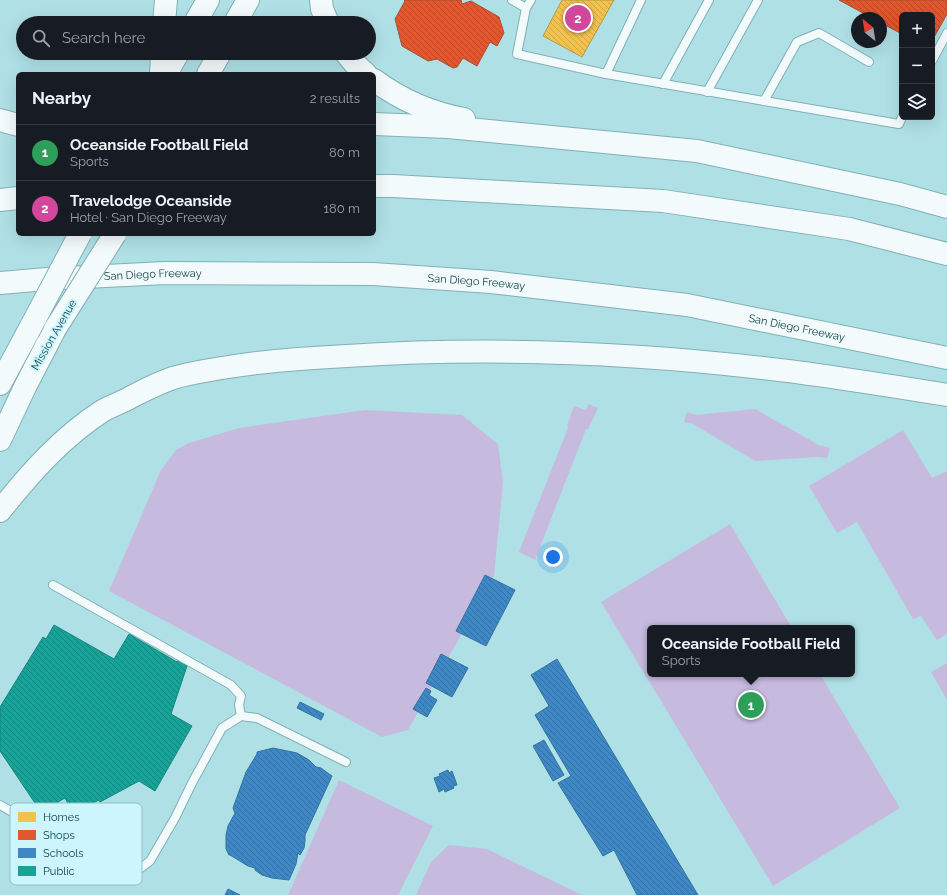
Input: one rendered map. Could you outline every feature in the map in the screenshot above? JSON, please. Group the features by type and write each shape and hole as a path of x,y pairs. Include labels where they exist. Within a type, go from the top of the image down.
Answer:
{"main road":[{"path":"165,16 166,0"},
{"path":"199,16 208,0"},
{"path":"239,16 248,0"},
{"path":"321,0 322,9 325,16"},
{"path":"161,72 162,60"},
{"path":"167,72 174,60"},
{"path":"209,72 216,60"},
{"path":"352,60 364,72"},
{"path":"376,81 416,105 450,117 568,139"},
{"path":"0,120 16,124"},
{"path":"376,124 448,127 697,151 900,194 947,207"},
{"path":"376,186 401,186 663,201 849,229 947,254"},
{"path":"0,200 16,198"},
{"path":"0,384 79,236"},
{"name":"Mission Avenue","path":"0,440 25,387 56,329 114,236"},
{"name":"San Diego Freeway","path":"0,283 165,273 357,274 491,282 687,305 947,358"},
{"path":"0,291 47,279"},
{"path":"0,511 22,483 64,440 106,410 172,378 194,372 244,364 306,358 426,352 467,351 573,353 652,358 762,368 947,395"}],"lane":[{"path":"512,0 526,8"},
{"path":"531,0 526,8 517,54 606,74 764,102 899,124 901,120"},
{"path":"606,74 641,0"},
{"path":"663,84 709,0"},
{"path":"707,92 758,0"},
{"path":"764,102 797,42 819,33 869,62"},
{"path":"935,55 947,33"},
{"path":"53,585 231,684 241,696 239,704 241,716"},
{"path":"142,867 150,861 175,818 222,728 241,716 257,718 346,762"},
{"path":"0,805 10,811"}],"shaded area":[{"path":"589,404 598,408 588,429 586,429 535,560 519,552 568,428 567,426 574,406 586,410"},
{"path":"755,409 819,445 830,448 827,458 817,457 755,461 693,424 684,422 687,412 696,415"},
{"path":"365,410 462,415 498,444 503,482 494,576 408,730 382,737 109,591 161,470 176,450 189,443 239,428"},
{"path":"903,430 932,478 947,471 947,634 937,640 921,616 913,619 857,522 837,533 809,486"},
{"path":"730,524 790,625 647,625 647,677 822,677 900,808 773,886 601,602"},
{"path":"947,663 947,700 931,672"},
{"path":"339,780 433,826 398,895 288,895"},
{"path":"449,845 487,849 582,895 416,895 431,862"}],"building: Homes":[{"path":"562,0 614,0 582,57 543,36"}],"building: Shops":[{"path":"404,0 461,0 462,4 471,1 499,17 504,33 497,46 490,42 477,66 463,58 457,67 453,68 437,59 428,61 402,46 395,19 405,1"},
{"path":"839,0 947,0 947,14 935,36 935,12 899,12 899,32 887,26 887,12 861,12"}],"building: Schools":[{"path":"485,575 515,590 486,646 456,631"},
{"path":"441,654 468,668 452,697 426,683"},
{"path":"557,659 698,895 637,895 614,850 603,856 558,783 571,776 535,715 549,706 531,675"},
{"path":"426,688 431,691 429,695 437,700 427,717 413,709"},
{"path":"300,702 324,714 321,720 297,708"},
{"path":"544,740 564,775 553,781 533,746"},
{"path":"273,748 297,753 309,760 316,767 321,768 332,776 305,835 304,848 300,855 298,853 296,864 289,880 262,875 255,870 255,868 248,866 229,855 226,849 226,835 228,826 235,813 233,808 246,772 257,752"},
{"path":"448,770 449,773 452,771 457,785 445,792 444,789 439,792 434,778 440,776 439,774"},
{"path":"228,889 240,895 225,895"}],"building: Public":[{"path":"54,625 114,659 129,634 177,662 179,658 188,663 171,714 192,726 155,791 139,781 100,802 99,800 93,803 68,803 65,798 56,803 35,803 0,751 0,707 43,637 46,639"}],"place":[{"name":"Travelodge Oceanside","path":"578,18"},
{"name":"Oceanside Football Field","path":"751,705"}]}
